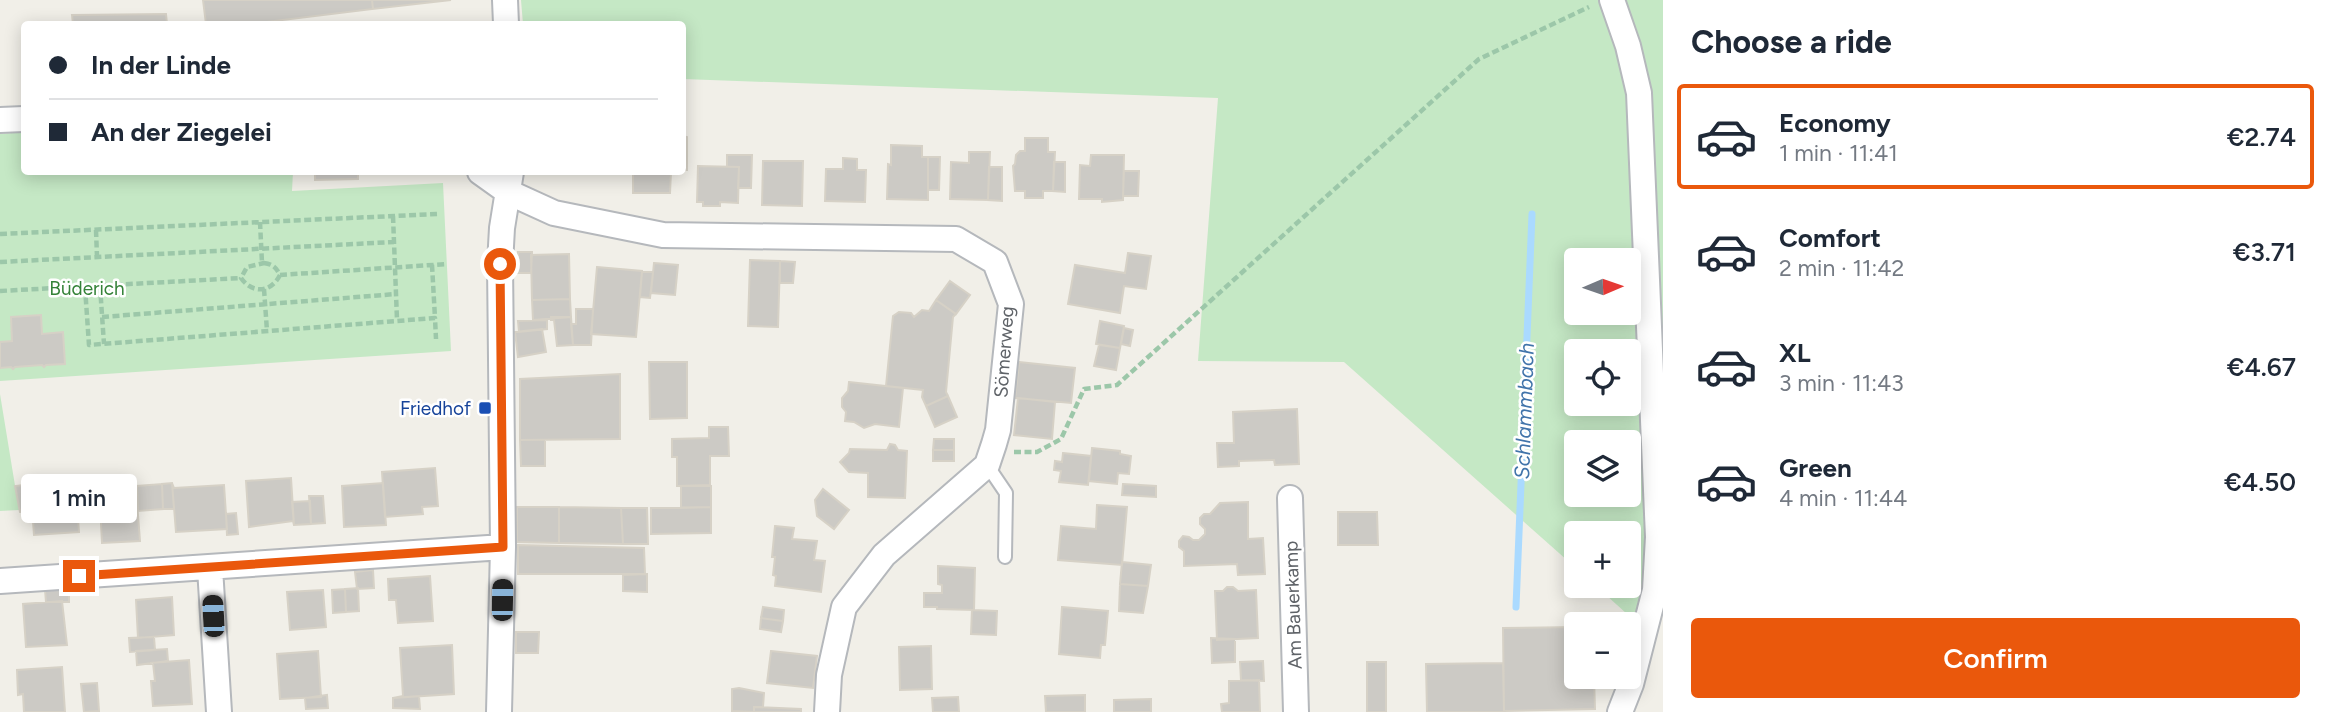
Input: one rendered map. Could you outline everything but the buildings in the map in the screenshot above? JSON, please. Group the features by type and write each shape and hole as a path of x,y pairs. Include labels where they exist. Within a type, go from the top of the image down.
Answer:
{"street":[{"path":"505,0 506,21"},
{"path":"1603,3 1628,46 1639,93 1660,536 1655,590 1631,684 1620,712"},
{"path":"0,120 21,119"},
{"name":"Sömerweg","path":"489,175 509,182 554,213 663,235 956,239 995,262 1011,304 998,430 990,455"},
{"path":"499,712 503,547 500,264 509,182"},
{"path":"827,712 829,675 844,607 884,555 990,455"},
{"name":"Am Bauerkamp","path":"1290,498 1296,712"},
{"path":"0,581 503,547"},
{"path":"210,568 219,712"}],"lane":[{"path":"990,455 1006,493 1004,557"}],"path":[{"path":"990,455 1037,452 1061,439 1084,389 1117,385 1479,59 1603,3"},
{"path":"0,234 437,214"},
{"path":"393,216 397,320"},
{"path":"260,222 262,263"},
{"path":"96,230 97,257"},
{"path":"0,262 394,242"},
{"path":"241,278 247,267 262,263 274,266 280,275"},
{"path":"280,275 447,264"},
{"path":"432,265 436,339"},
{"path":"241,278 249,288 264,289 274,285 280,275"},
{"path":"0,291 241,278"},
{"path":"100,286 104,344"},
{"path":"85,287 89,345 435,318"},
{"path":"264,289 267,331"},
{"path":"102,317 396,294"}],"green space":[{"path":"521,0 1663,0 1663,567 1642,582 1641,590 1641,521 1564,521 1564,557 1344,362 1198,361 1218,98 686,79 686,21 523,21"},
{"name":"Büderich","path":"21,132 21,175 293,175 292,191 443,183 451,351 0,381 0,134"},
{"path":"0,394 19,510 0,511"},
{"path":"1609,598 1640,598 1638,612 1625,612"}],"waterway":[{"name":"Schlammbach","path":"1516,607 1532,214"}],"place":[{"name":"Friedhof","path":"485,408"}],"route":[{"path":"79,576 503,547 500,264"}]}
